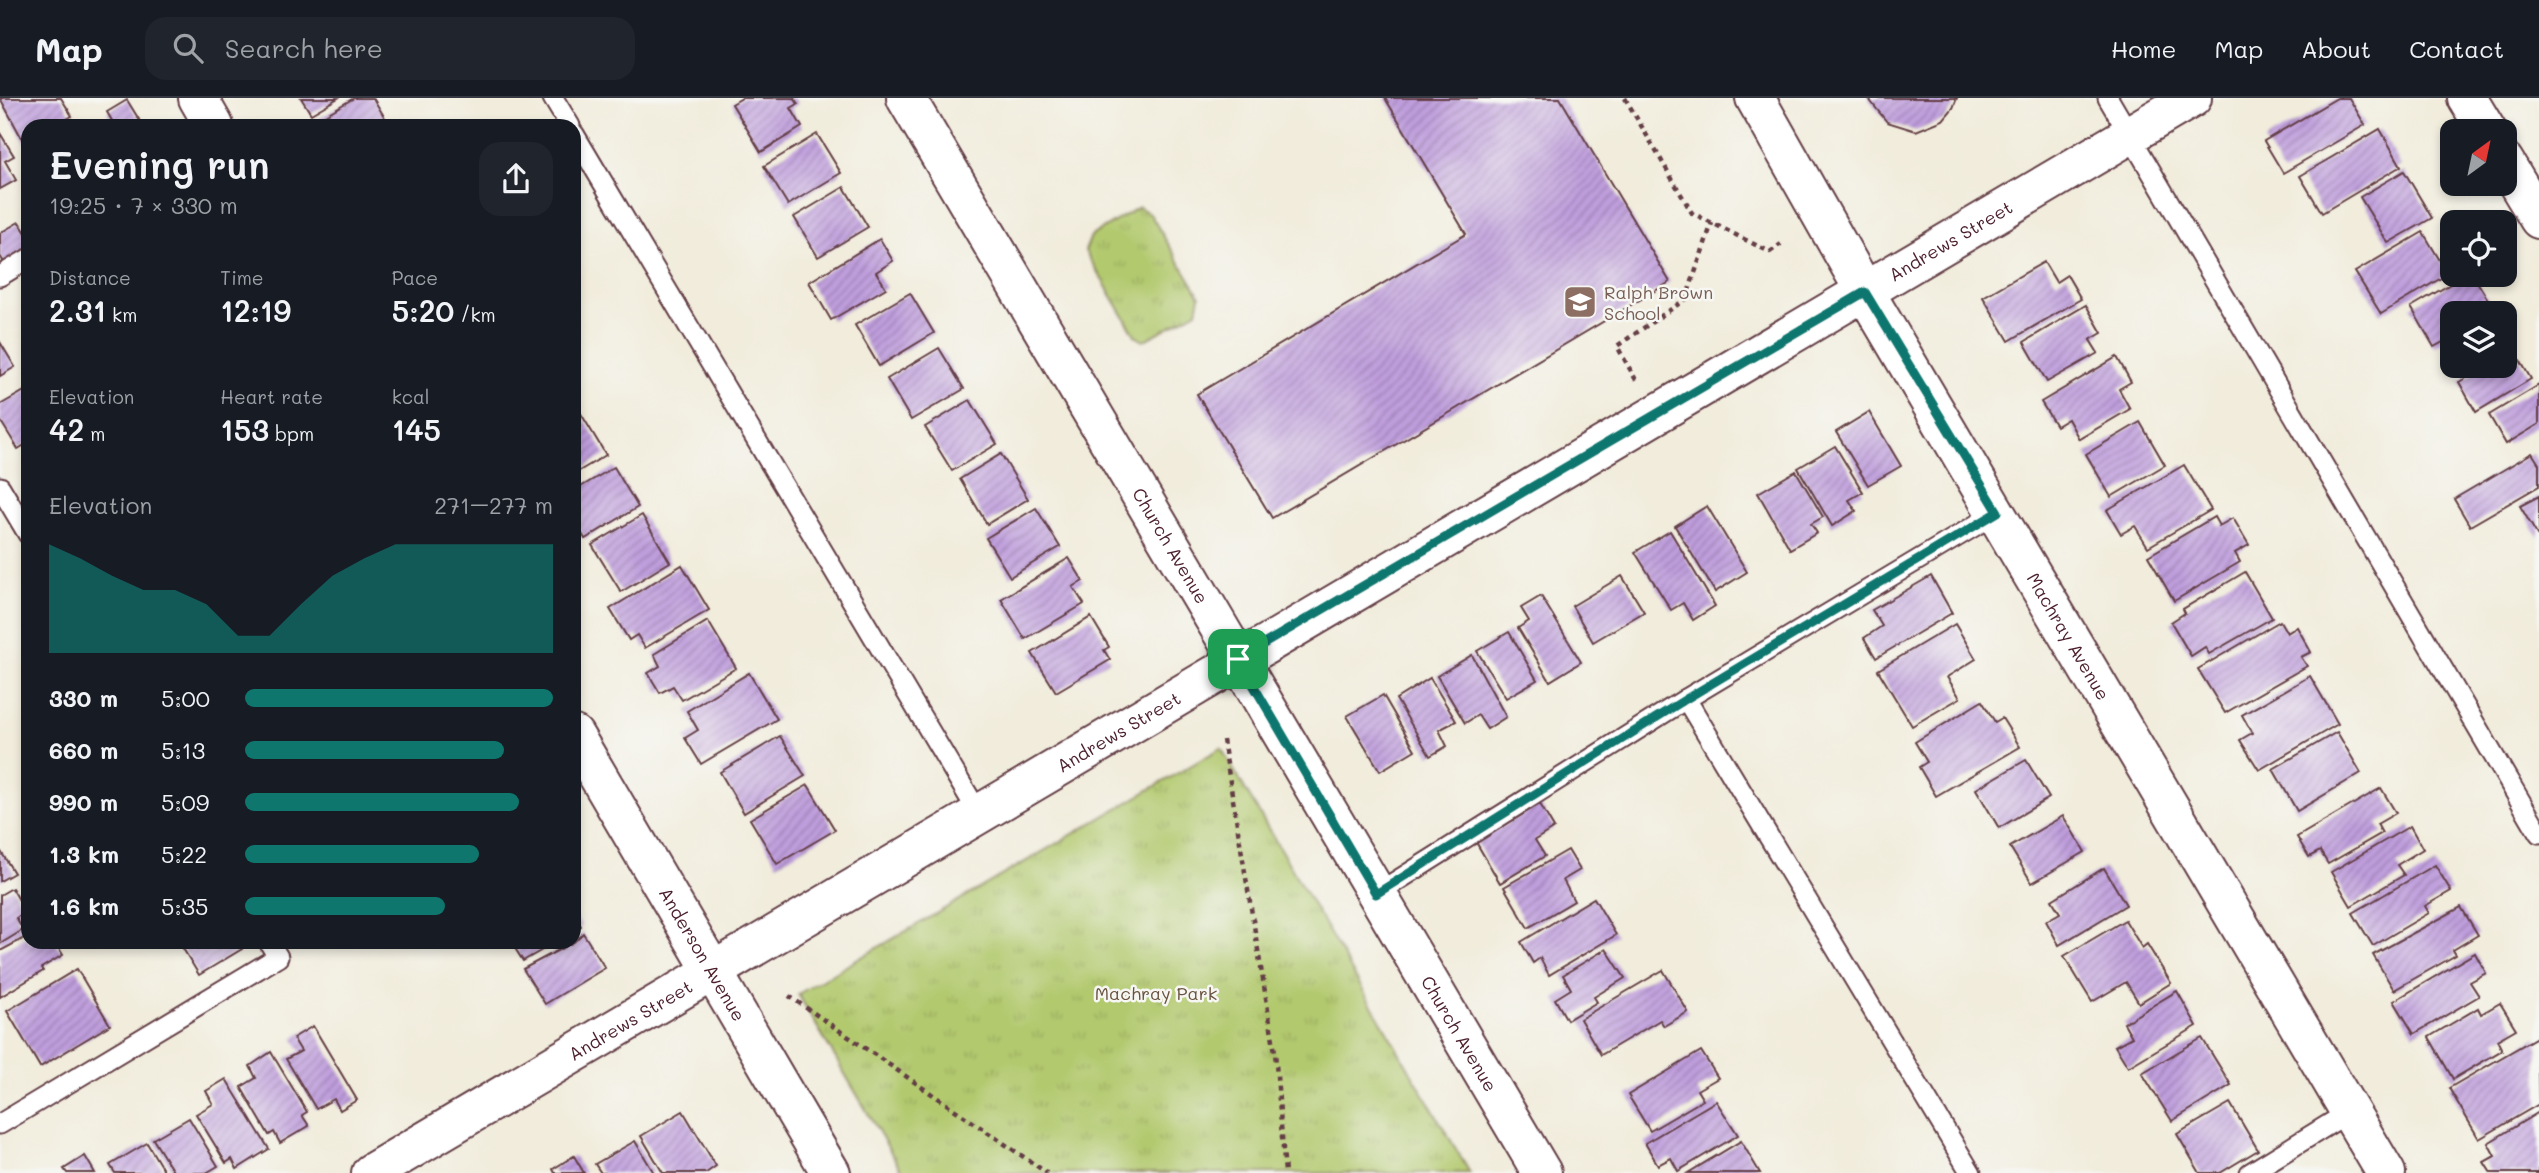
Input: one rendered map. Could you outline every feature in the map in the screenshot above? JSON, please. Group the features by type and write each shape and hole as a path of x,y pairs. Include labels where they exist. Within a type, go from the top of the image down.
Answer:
{"street":[{"path":"198,98 210,119"},
{"name":"Church Avenue","path":"906,98 1542,1173"},
{"name":"Machray Avenue","path":"1755,98 1865,292 1998,512 2386,1173"},
{"name":"Andrews Street","path":"371,1173 712,969 2192,98"},
{"path":"2467,98 2480,119"},
{"path":"2517,183 2539,219"},
{"name":"Anderson Avenue","path":"581,747 831,1173"}],"lane":[{"path":"553,98 565,119"},
{"path":"2108,98 2539,833"},
{"path":"581,146 978,812"},
{"path":"0,275 21,263"},
{"path":"0,486 21,522"},
{"path":"1376,894 1686,699 1998,512"},
{"path":"1686,699 1971,1173"},
{"path":"0,1124 278,957 273,949"},
{"path":"2250,1173 2349,1112"}],"path":[{"path":"1625,98 1692,214 1770,252 1781,244"},
{"path":"1656,415 1617,346 1686,299 1712,223"},
{"path":"1223,740 1275,1052 1284,1173"},
{"path":"789,996 1046,1173"}],"green space":[{"path":"1139,207 1150,214 1200,296 1197,311 1143,341 1135,335 1085,251 1091,236"},
{"name":"Machray Park","path":"1221,748 1470,1173 903,1173 798,994"}],"building":[{"path":"0,98 61,98 72,116 67,119 21,119 21,137"},
{"path":"301,98 338,98 311,114"},
{"path":"354,98 373,98 386,119 318,119"},
{"path":"742,98 794,98 798,104 791,108 802,127 761,152 732,104"},
{"path":"1385,98 1560,98 1670,282 1272,518 1197,394 1466,234"},
{"path":"1868,98 1957,98 1943,120 1916,131 1887,122"},
{"path":"2337,98 2349,98 2365,125 2283,173 2264,141"},
{"path":"127,100 139,119 111,119 107,112"},
{"path":"2380,129 2401,166 2322,213 2300,176"},
{"path":"0,133 14,156 5,161 16,180 0,189"},
{"path":"817,134 841,173 788,205 764,166"},
{"path":"2404,171 2432,218 2388,243 2360,197"},
{"path":"844,187 868,227 818,257 794,217"},
{"path":"19,222 21,225 21,254 5,264 0,256 0,233"},
{"path":"2423,232 2440,261 2440,279 2381,314 2355,272"},
{"path":"880,239 893,261 876,272 886,288 831,320 809,282"},
{"path":"2044,262 2056,282 2067,275 2081,299 2009,341 1983,297"},
{"path":"2445,287 2480,287 2489,301 2440,301 2440,344 2434,347 2411,307"},
{"path":"910,293 934,333 879,366 855,325"},
{"path":"2086,305 2102,333 2090,340 2098,353 2047,382 2024,342"},
{"path":"0,342 15,367 0,376"},
{"path":"939,348 964,389 911,420 887,379"},
{"path":"2517,355 2531,379 2476,412 2459,382 2466,378 2517,378"},
{"path":"2117,357 2131,382 2119,389 2130,409 2079,439 2068,419 2056,426 2041,402"},
{"path":"2539,385 2539,424 2506,444 2489,415"},
{"path":"21,393 21,447 18,449 0,420 0,405"},
{"path":"970,400 997,444 952,471 925,427"},
{"path":"1869,412 1901,466 1868,485 1836,432"},
{"path":"581,414 606,455 581,470"},
{"path":"2140,422 2165,465 2111,497 2086,454"},
{"path":"1835,446 1863,492 1849,500 1856,511 1832,526 1798,468"},
{"path":"2532,453 2539,464 2539,486 2470,526 2454,499"},
{"path":"1001,454 1028,499 987,524 960,479"},
{"path":"2184,465 2211,510 2148,547 2135,526 2121,534 2107,510"},
{"path":"614,467 638,507 585,539 581,532 581,487"},
{"path":"1796,471 1823,517 1811,524 1817,533 1790,549 1758,493"},
{"path":"2539,496 2539,538 2520,506"},
{"path":"1707,506 1747,572 1715,592 1675,526"},
{"path":"1036,508 1060,547 1010,577 986,538"},
{"path":"642,515 670,562 621,592 592,545"},
{"path":"2214,517 2219,526 2233,518 2249,545 2235,553 2240,562 2174,601 2148,556"},
{"path":"1670,531 1715,606 1693,620 1683,603 1671,610 1635,552"},
{"path":"1069,558 1083,581 1073,587 1084,604 1025,639 1001,599"},
{"path":"682,565 709,610 645,648 637,635 629,640 610,609"},
{"path":"2245,572 2272,618 2209,654 2205,647 2191,656 2171,622 2185,613 2183,609"},
{"path":"1622,576 1644,612 1593,642 1572,606"},
{"path":"1931,576 1952,613 1876,658 1864,638 1882,626 1872,610"},
{"path":"1541,596 1581,662 1550,681 1518,628 1529,621 1521,608"},
{"path":"1091,617 1109,647 1104,650 1110,660 1056,692 1032,653"},
{"path":"708,621 736,668 682,700 673,686 660,693 648,673 660,666 654,654"},
{"path":"2280,621 2287,633 2297,627 2311,652 2301,657 2307,666 2225,713 2198,669"},
{"path":"1955,624 1976,659 1947,677 1960,698 1912,726 1878,670"},
{"path":"1509,632 1537,680 1506,698 1477,651"},
{"path":"1472,655 1506,717 1487,729 1478,715 1465,723 1437,676"},
{"path":"749,673 777,719 701,764 685,738 698,730 687,711"},
{"path":"2310,676 2338,724 2259,770 2240,740 2252,733 2242,715"},
{"path":"1430,678 1456,721 1439,730 1447,746 1430,756 1396,699"},
{"path":"1383,695 1415,750 1380,771 1347,716"},
{"path":"1982,701 1995,722 2002,718 2020,747 1936,796 1919,767 1927,762 1915,742"},
{"path":"2337,732 2361,773 2297,811 2273,769"},
{"path":"780,736 805,776 744,813 720,772"},
{"path":"2026,760 2049,798 1999,828 1976,789"},
{"path":"808,785 835,830 777,864 750,819"},
{"path":"2381,788 2396,813 2377,824 2382,833 2328,864 2320,851 2309,857 2297,837"},
{"path":"1540,804 1554,828 1535,840 1545,856 1500,883 1476,842"},
{"path":"2063,816 2085,852 2032,883 2010,847"},
{"path":"2410,826 2423,849 2397,865 2404,875 2351,906 2331,872"},
{"path":"0,850 14,873 0,881"},
{"path":"1568,850 1580,870 1563,880 1574,901 1528,928 1504,887"},
{"path":"2435,865 2451,891 2425,906 2429,913 2373,946 2353,913"},
{"path":"2104,868 2126,905 2059,945 2046,921 2060,913 2052,900"},
{"path":"12,888 21,903 21,915 16,918 21,931 0,944 0,895"},
{"path":"1594,898 1616,935 1549,975 1540,958 1533,963 1521,942"},
{"path":"2461,907 2478,935 2453,950 2456,955 2394,990 2373,955"},
{"path":"2125,920 2142,948 2147,944 2171,983 2139,1003 2126,982 2092,1002 2064,956"},
{"path":"583,933 605,968 545,1004 523,969 561,949 581,949"},
{"path":"21,940 21,949 59,949 63,955 41,968 43,971 0,997 0,951"},
{"path":"183,949 242,949 199,975"},
{"path":"515,949 544,949 523,961"},
{"path":"1606,949 1625,978 1594,997 1597,1002 1567,1020 1555,999 1571,989 1563,975"},
{"path":"2475,953 2486,973 2470,982 2479,996 2414,1034 2394,1001"},
{"path":"77,969 110,1025 40,1067 7,1011"},
{"path":"1663,970 1688,1012 1664,1026 1660,1020 1601,1055 1580,1019"},
{"path":"2177,991 2197,1026 2128,1067 2115,1046 2132,1037 2124,1023"},
{"path":"2500,1003 2516,1029 2497,1040 2502,1050 2453,1079 2429,1037 2478,1008 2481,1014"},
{"path":"313,1026 357,1100 340,1110 334,1099 316,1109 286,1059 301,1051 293,1038"},
{"path":"2537,1037 2539,1104 2479,1139 2449,1088"},
{"path":"2202,1038 2231,1085 2172,1121 2142,1073"},
{"path":"1701,1051 1718,1078 1697,1090 1703,1100 1650,1131 1628,1095"},
{"path":"271,1052 307,1112 302,1115 309,1126 280,1143 274,1132 269,1135 241,1087 256,1078 250,1066"},
{"path":"226,1079 269,1149 237,1169 232,1159 226,1163 196,1114 213,1104 206,1091"},
{"path":"1716,1101 1738,1135 1678,1171 1671,1158 1658,1165 1645,1143"},
{"path":"2230,1103 2258,1150 2220,1173 2200,1173 2177,1134"},
{"path":"683,1111 716,1166 706,1173 663,1173 641,1136"},
{"path":"2539,1112 2539,1173 2491,1173 2484,1162 2495,1156 2488,1143"},
{"path":"189,1118 218,1166 206,1173 174,1173 153,1139"},
{"path":"635,1141 654,1173 601,1173 595,1164"},
{"path":"1741,1141 1760,1173 1688,1173"},
{"path":"147,1143 165,1173 115,1173 110,1165"},
{"path":"85,1156 95,1173 67,1173 64,1169"},
{"path":"574,1156 584,1173 555,1173 553,1169"}],"place":[{"name":"Ralph Brown School","path":"1580,302"}],"route":[{"path":"1865,292 1998,512 1686,699 1376,894 1238,659 1865,292"}]}
